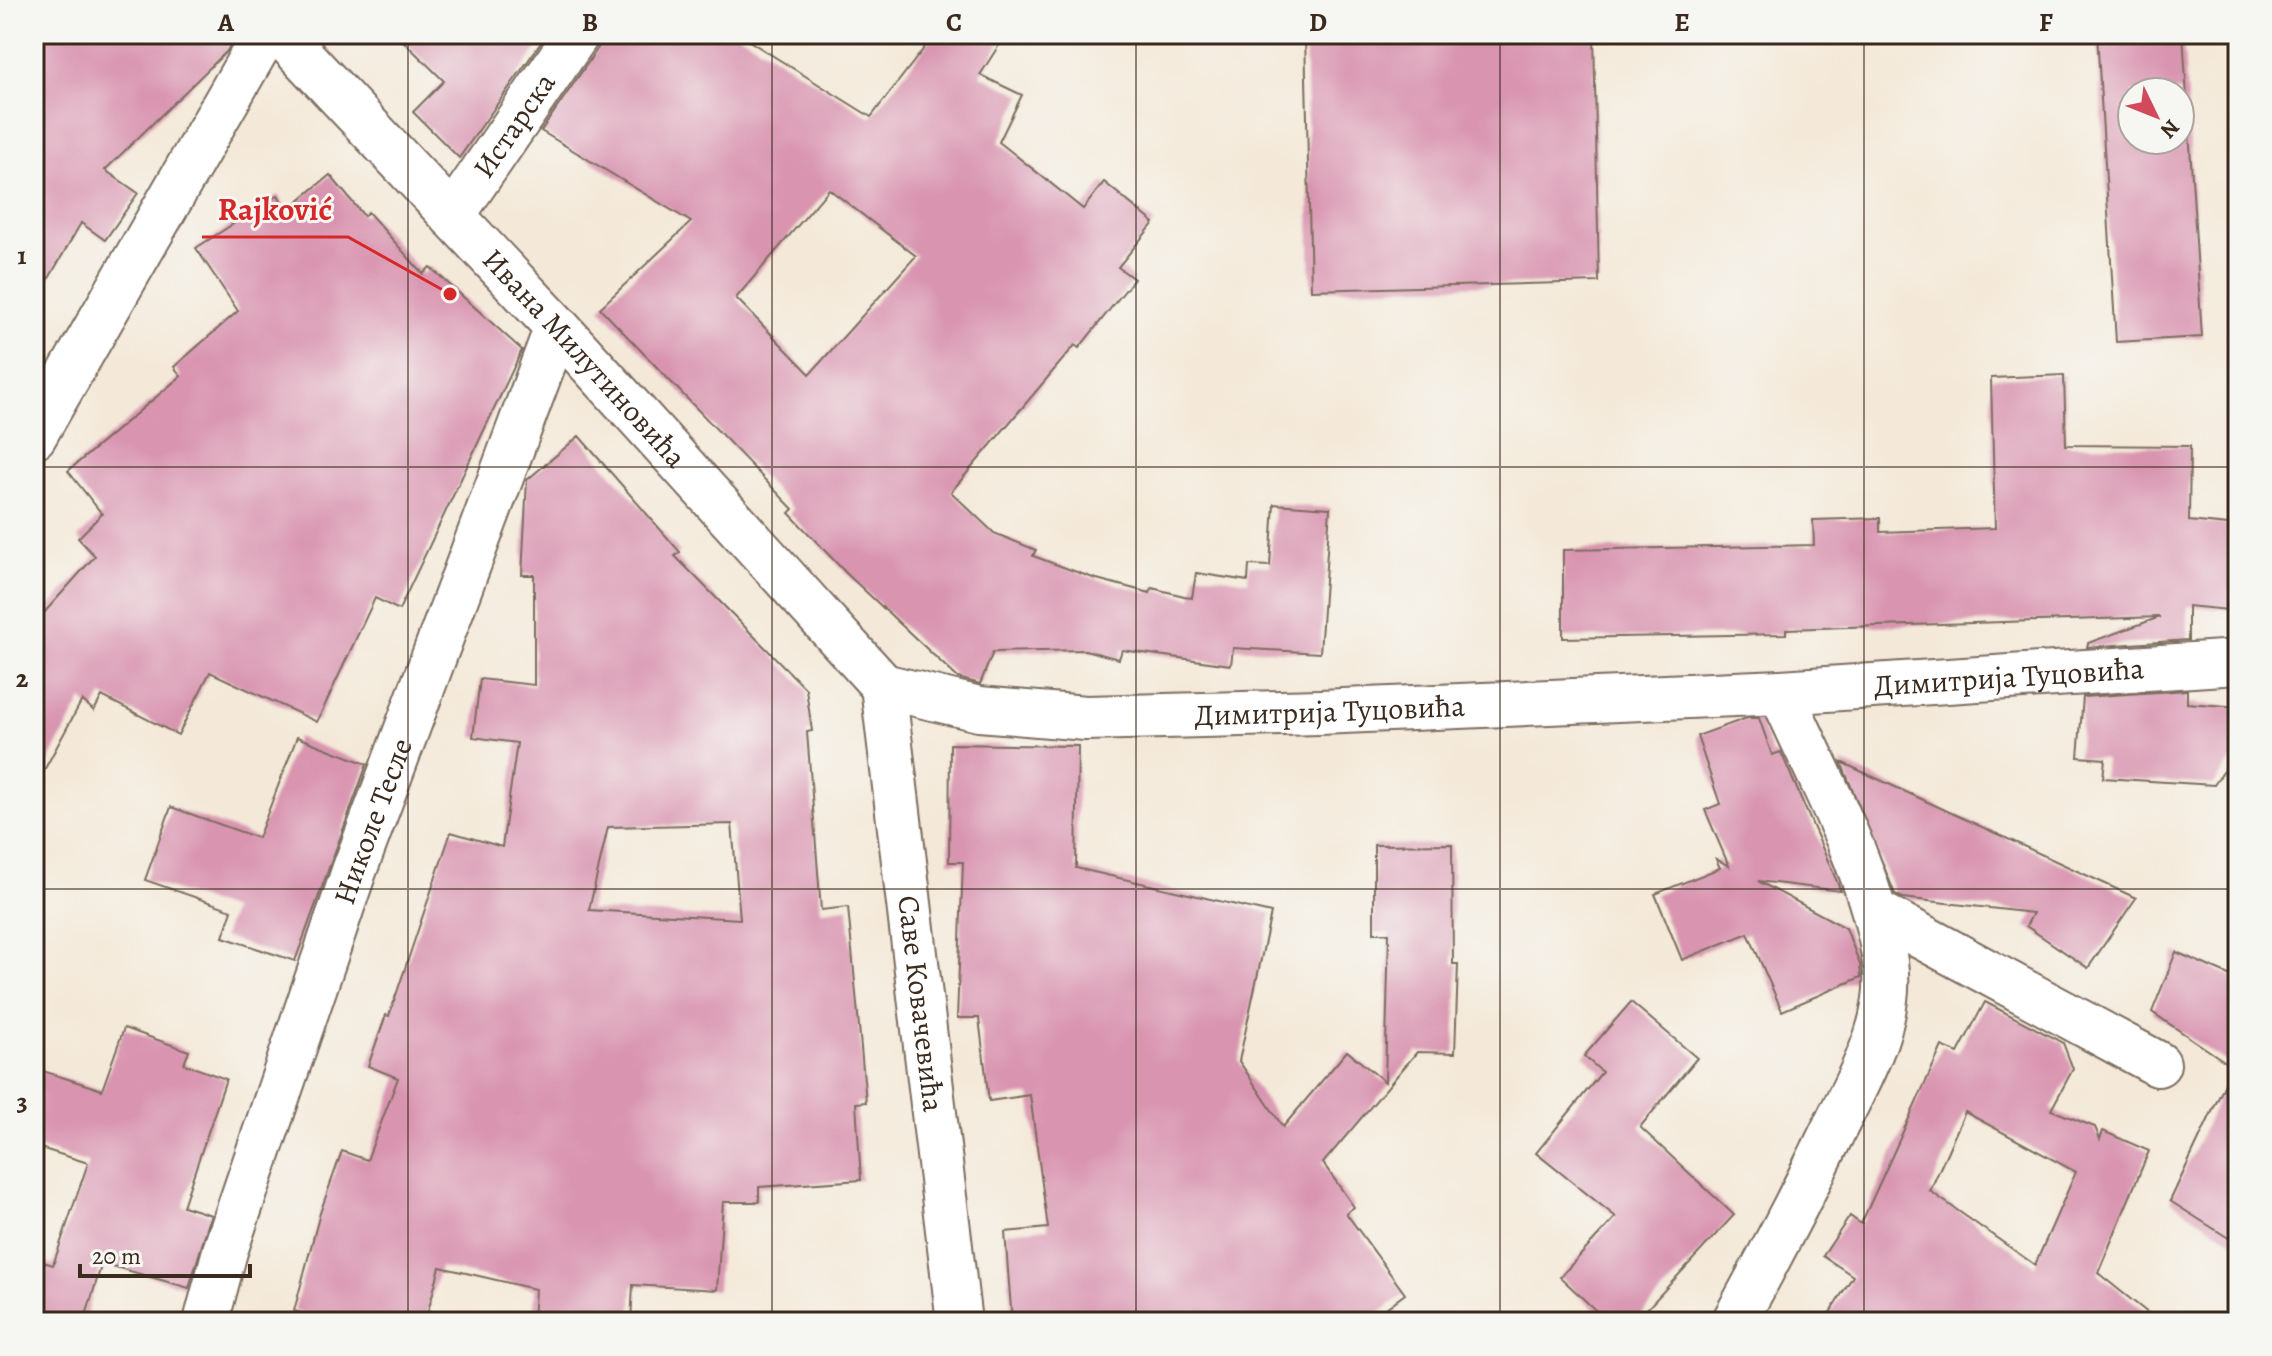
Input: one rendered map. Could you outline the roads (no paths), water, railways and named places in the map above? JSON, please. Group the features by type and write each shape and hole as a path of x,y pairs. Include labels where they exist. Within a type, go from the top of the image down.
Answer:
{"street":[{"path":"34,436 265,34"},
{"name":"Ивана Милутиновића","path":"281,34 557,327 883,686"},
{"name":"Истарска","path":"452,216 577,34"},
{"name":"Николе Тесле","path":"206,1322 225,1251 354,871 557,327"},
{"name":"Димитрија Туцовића","path":"883,686 979,709 1086,718 1320,712 1781,692 2238,662"},
{"name":"Саве Ковачевића","path":"883,686 959,1322"},
{"path":"1734,1322 1788,1225 1875,1044 1886,966 1876,912 1781,692"},
{"path":"1876,912 2158,1064"}],"place":[{"name":"Rajković","path":"450,294"}]}
